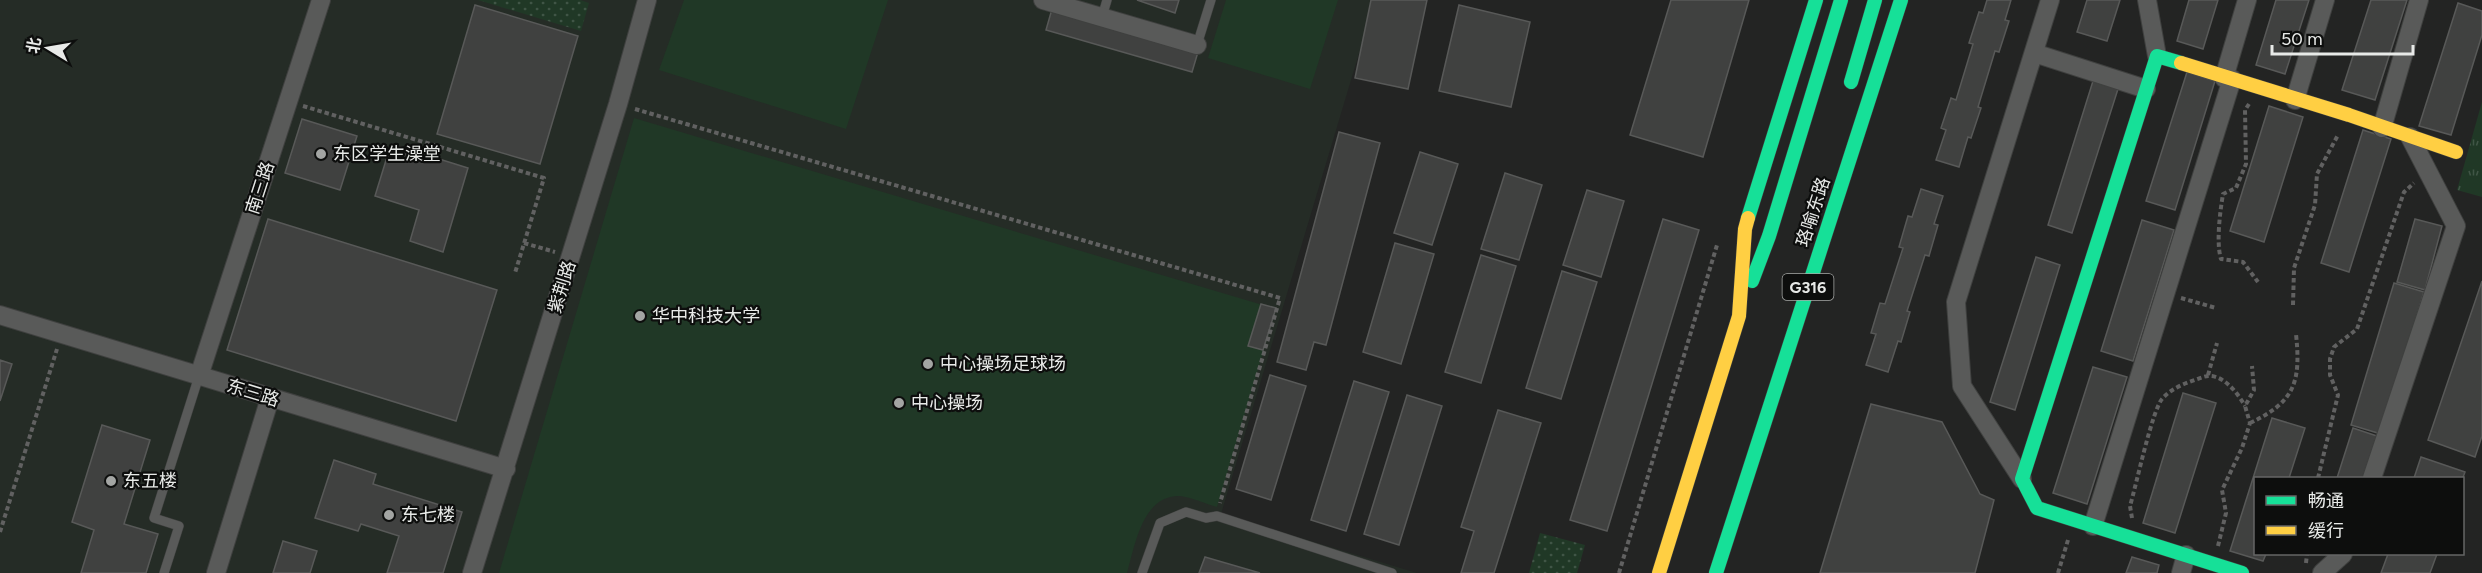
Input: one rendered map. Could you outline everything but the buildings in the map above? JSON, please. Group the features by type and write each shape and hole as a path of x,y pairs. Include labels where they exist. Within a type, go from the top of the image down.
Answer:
{"main road":[{"path":"1739,316 1745,229 1815,0"},
{"path":"1659,573 1739,316 1781,198 1841,0"},
{"path":"1846,99 1875,0"},
{"name":"珞喻东路","path":"1716,573 1900,0"},
{"path":"2242,573 2037,508 2022,479 2157,56 2228,79 2259,86 2295,100 2349,115 2456,152"},
{"path":"1793,335 1800,268"}],"street":[{"name":"南三路","path":"199,376 321,0"},
{"name":"紫荆路","path":"472,573 618,104 647,0"},
{"path":"1042,0 1105,9 1197,45"},
{"path":"2022,479 1962,386 1956,302 2050,0"},
{"path":"2147,0 2157,56"},
{"path":"2093,526 2166,293 2228,79 2247,0"},
{"path":"2295,100 2325,0"},
{"path":"2382,128 2419,0"},
{"path":"2034,53 2146,89"},
{"path":"2372,477 2456,226 2409,137"},
{"name":"东三路","path":"0,315 506,469"},
{"path":"216,573 270,398"},
{"path":"2181,573 2186,555"},
{"path":"2322,573 2342,555"}],"lane":[{"path":"1197,45 1210,0"},
{"path":"164,573 180,526 154,518 199,376"},
{"path":"1142,573 1160,522 1186,512 1206,518 1217,516 1392,573"}],"path":[{"path":"2258,282 2243,262 2221,259 2217,246 2223,194 2236,188 2246,165 2245,110 2259,86"},
{"path":"288,101 544,178 515,273"},
{"path":"618,104 1280,298 1217,516"},
{"path":"2293,305 2295,268 2315,205 2317,174 2349,115"},
{"path":"2318,477 2338,395 2330,375 2330,359 2334,347 2357,329 2404,192 2421,177 2430,173"},
{"path":"524,243 571,256"},
{"path":"1619,573 1717,243"},
{"path":"2166,293 2216,309"},
{"path":"0,532 62,334"},
{"path":"2250,423 2274,412 2290,393 2299,363 2296,334"},
{"path":"2208,375 2217,343"},
{"path":"2245,406 2254,390 2252,366"},
{"path":"2136,539 2130,506 2162,399 2182,384 2208,375 2226,382 2239,395 2250,423 2242,448 2222,490 2226,513 2214,564"},
{"path":"2058,573 2075,520"}],"shaded area":[{"name":"华中科技大学","path":"0,0 1375,0 1221,514 1417,573 0,573"}],"green space":[{"path":"478,0 580,0 589,3 581,31"},
{"path":"684,0 888,0 846,129 659,70"},
{"path":"1226,0 1338,0 1310,89 1208,58"},
{"path":"2482,102 2482,197 2457,190"},
{"name":"中心操场","path":"634,118 1276,309 1217,507 1180,496 1167,498 1157,504 1142,524 1127,573 499,573"},
{"path":"1540,533 1585,545 1577,573 1529,573"}],"traffic: fast":[{"path":"1748,218 1816,0"},
{"path":"1752,281 1769,236 1841,0"},
{"path":"1851,82 1875,0"},
{"path":"1716,573 1901,0"},
{"path":"2181,63 2157,56 2022,479 2037,508 2242,573"}],"traffic: slow":[{"path":"2181,63 2349,115 2456,152"},
{"path":"1659,573 1739,316 1745,229 1748,218"}],"place":[{"name":"东区学生澡堂","path":"321,154"},
{"name":"华中科技大学","path":"640,316"},
{"name":"中心操场足球场","path":"928,364"},
{"name":"中心操场","path":"899,403"},
{"name":"东五楼","path":"111,481"},
{"name":"东七楼","path":"389,515"}]}
